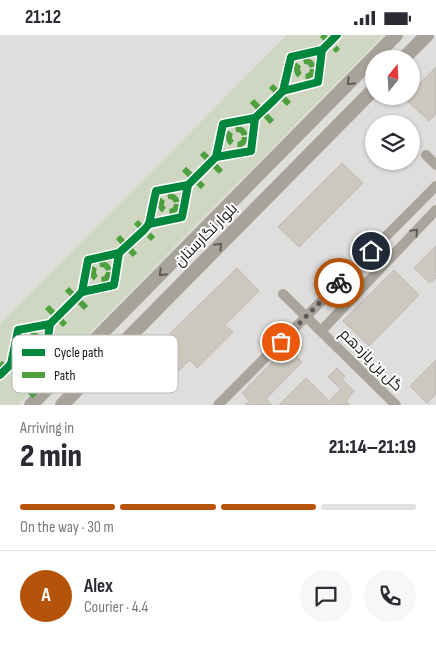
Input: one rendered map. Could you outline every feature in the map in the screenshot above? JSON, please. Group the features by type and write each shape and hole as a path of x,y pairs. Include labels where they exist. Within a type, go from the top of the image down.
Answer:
{"street":[{"name":"بلوار نگارستان","path":"100,335 396,35"},
{"path":"412,50 427,35"},
{"name":"بلوار نگارستان","path":"131,335 365,98"},
{"path":"426,155 436,165"},
{"path":"218,405 436,186"},
{"path":"321,331 436,210"},
{"name":"گل بن یازدهم","path":"283,294 396,405"},
{"name":"بلوار نگارستان","path":"31,405 43,393"},
{"name":"بلوار نگارستان","path":"62,405 74,393"}],"green space":[{"path":"287,35 384,35 369,50 365,50 365,54 87,335 12,335 12,393 30,393 18,405 0,405 0,324"}],"building":[{"path":"436,67 436,114 429,121 412,105 420,105 420,83"},
{"path":"342,163 363,183 299,247 278,227"},
{"path":"436,246 436,278 430,283 414,268"},
{"path":"329,265 336,271 324,283 318,276"},
{"path":"237,268 259,291 225,325 233,332 197,368 190,360 178,371 178,335 168,335"},
{"path":"394,270 419,295 369,346 343,321"},
{"path":"287,347 302,362 266,399 272,405 245,405 249,401 242,393"},
{"path":"361,347 369,355 363,360 356,352"},
{"path":"436,360 436,394 427,403 410,386"},
{"path":"337,368 345,376 342,379 354,391 346,401 350,405 279,405 306,378 329,401 341,389 328,377"}],"marked path":[{"path":"322,35 338,51"},
{"path":"302,61 308,61 313,66 313,69 311,75 302,77 297,72 297,66 302,61"},
{"path":"271,86 289,104"},
{"path":"252,101 272,122"},
{"path":"234,129 240,129 245,134 245,137 243,143 234,145 229,140 229,134 234,129"},
{"path":"202,153 221,172"},
{"path":"184,169 203,187"},
{"path":"166,196 172,196 177,201 177,204 175,210 166,212 161,207 161,201 166,196"},
{"path":"136,222 153,239"},
{"path":"118,237 135,255"},
{"path":"98,264 104,264 109,269 109,272 107,278 98,280 93,275 93,269 98,264"},
{"path":"67,289 86,308"},
{"path":"47,307 65,325"},
{"path":"0,363 12,374"},
{"path":"32,393 38,399"}],"cycle path":[{"path":"17,335 18,330 50,324 82,292 88,260 119,253 144,230 149,224 156,191 188,185 216,157 223,124 255,118 283,91 291,57 322,50 337,35"},
{"path":"283,91 318,82 322,50"},
{"path":"216,157 251,151 255,118"},
{"path":"149,224 182,217 188,185"},
{"path":"82,292 114,285 119,253"},
{"path":"48,335 50,324"},
{"path":"0,375 11,364 12,359"}],"way so far":[{"path":"281,342 339,283"}],"route":[{"path":"339,283 371,251"}]}
